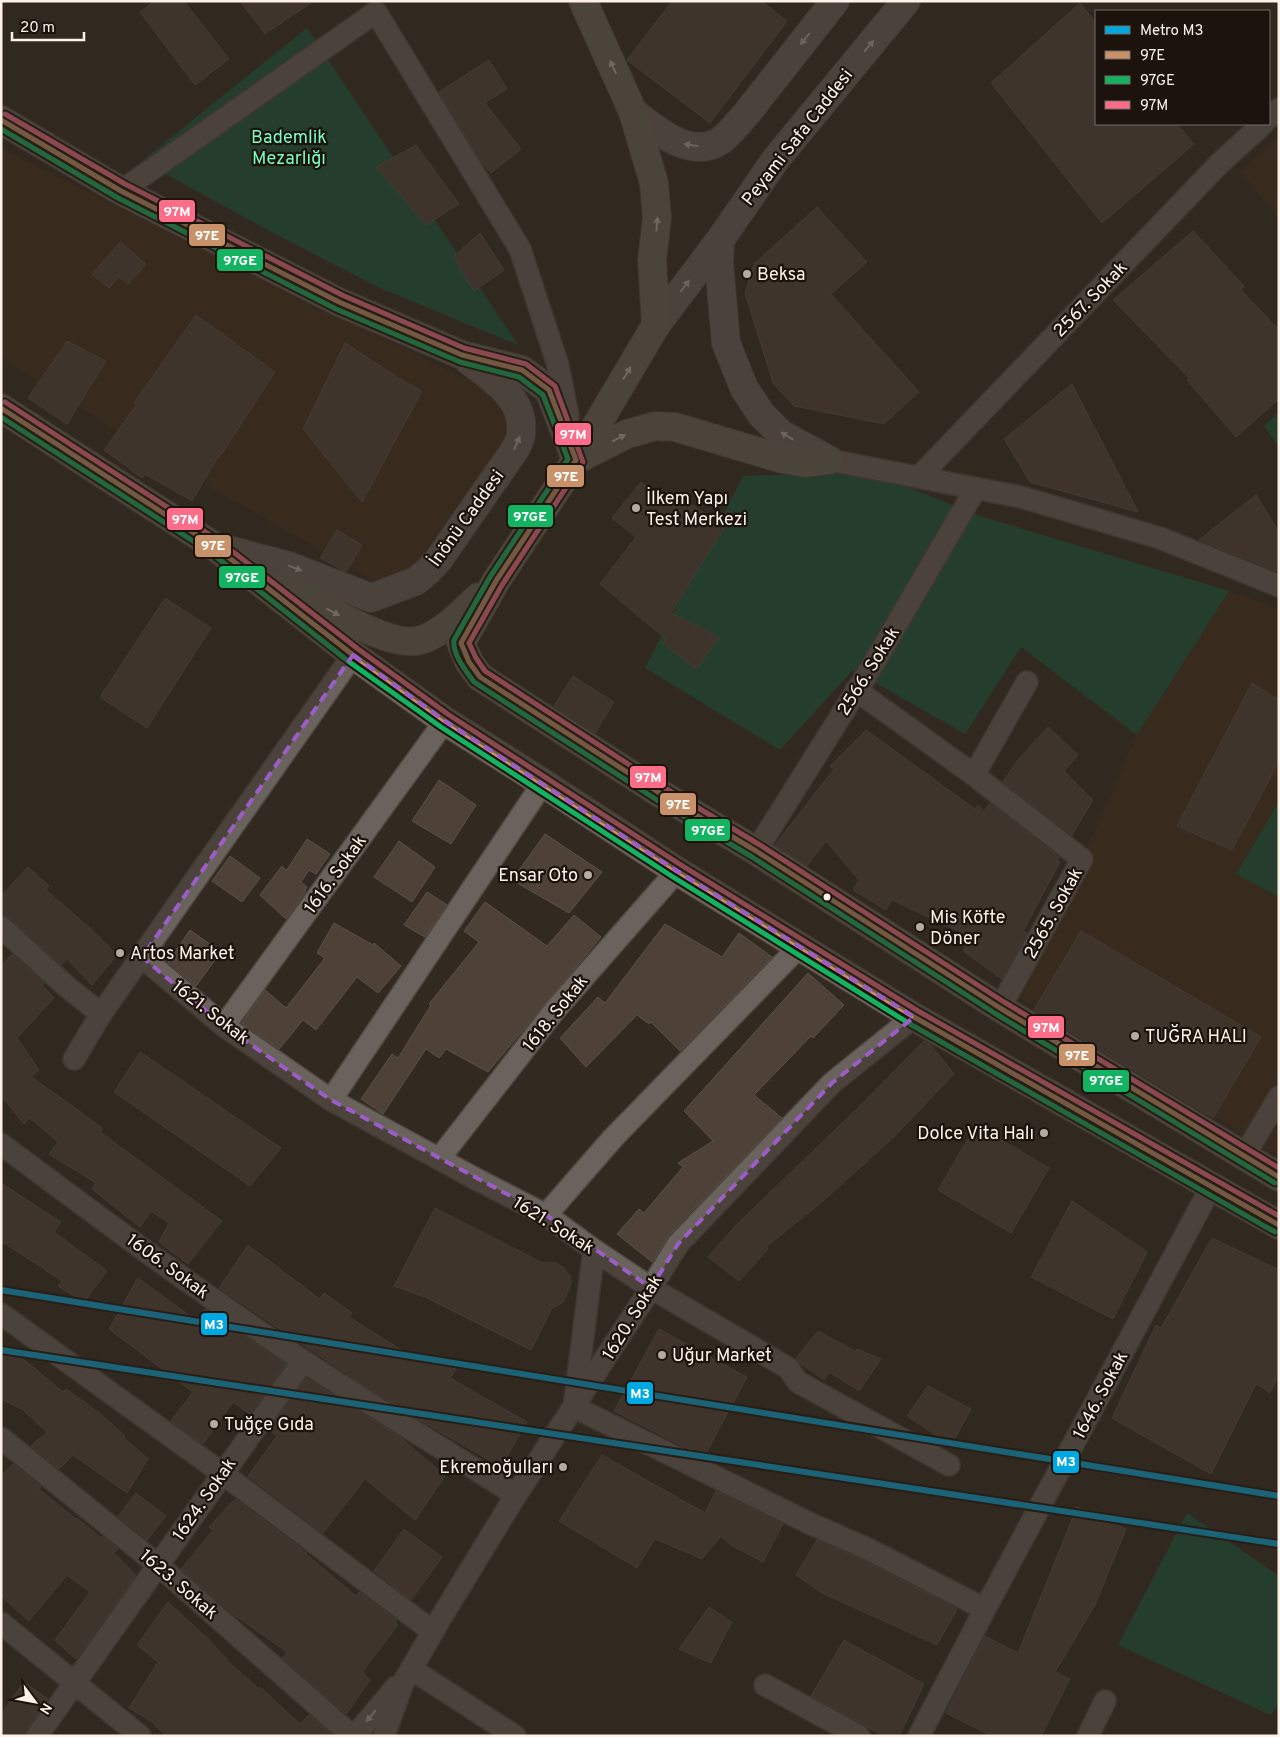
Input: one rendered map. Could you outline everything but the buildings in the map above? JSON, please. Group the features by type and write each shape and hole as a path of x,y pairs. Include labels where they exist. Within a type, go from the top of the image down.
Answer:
{"main road":[{"path":"583,1 633,112 654,183 658,218 652,260 656,325"},
{"path":"633,112 666,137 685,144 702,147 719,142 732,131 747,113 835,1"},
{"name":"Peyami Safa Caddesi","path":"496,581 576,460 656,325 720,240 776,159 906,1"},
{"path":"1,120 121,191 339,302 462,356 522,370 549,390 576,460 627,434 655,426 676,427 783,459 805,463 829,460"},
{"path":"720,240 719,263 726,343 744,388 761,414 781,434 829,460"},
{"name":"İnönü Caddesi","path":"214,546 289,566 371,598 416,581 439,559 516,448 521,434 517,406 510,396 497,382 462,356"},
{"name":"İnönü Caddesi","path":"1,408 214,546 353,655 445,721 677,871 914,1017 1211,1188 1279,1225"},
{"path":"214,546 356,624 398,641 420,641 444,628 496,581"},
{"path":"496,581 462,642 469,662 480,677 1000,1008 1279,1177"}],"street":[{"path":"121,191 376,12 520,249 558,365 576,460"},
{"name":"2567. Sokak","path":"919,477 1220,163 1262,125"},
{"path":"829,460 1021,496 1160,538 1279,586"},
{"name":"2566. Sokak","path":"756,851 874,663 976,488"},
{"path":"74,1059 101,1014 353,655"},
{"path":"974,775 1027,682"},
{"name":"2565. Sokak","path":"856,690 974,775 1082,859 1000,1008"},
{"name":"1616. Sokak","path":"224,1026 445,721"},
{"path":"331,1100 543,783"},
{"name":"1618. Sokak","path":"439,1159 556,1010 677,871"},
{"path":"1,927 66,986 101,1014"},
{"path":"546,1215 613,1138 800,946"},
{"name":"1621. Sokak","path":"142,956 224,1026 331,1100 546,1215 651,1288 788,1368 798,1382 949,1465"},
{"name":"1620. Sokak","path":"411,1669 432,1631 516,1495 678,1244 832,1083 914,1017"},
{"path":"1244,1156 1279,1097"},
{"name":"1606. Sokak","path":"1,1144 70,1196 303,1361 516,1495"},
{"name":"1646. Sokak","path":"919,1736 1211,1188"},
{"path":"594,1250 574,1407 811,1524 866,1548 985,1609"},
{"path":"1,1314 222,1473 432,1631"},
{"name":"1624. Sokak","path":"37,1736 303,1361"},
{"name":"1623. Sokak","path":"1,1438 158,1565 353,1736"},
{"path":"1,1624 140,1736"},
{"path":"353,1736 411,1669"},
{"path":"384,1736 403,1683 411,1669"},
{"path":"411,1669 515,1736"},
{"path":"766,1685 859,1736"},
{"path":"1088,1736 1105,1701"}],"highlighted area":[{"path":"353,655 445,721 677,871 914,1017 832,1083 678,1244 651,1288 546,1215 331,1100 224,1026 142,957"}],"shaded area":[{"path":"1279,136 1279,217 1240,172"},
{"path":"1,149 484,388 515,430 407,575 371,579 160,458 1,357"},
{"path":"1229,591 1279,609 1279,802 1236,874 1279,897 1279,1156 1021,999 1137,735"}],"green space":[{"name":"Bademlik Mezarlığı","path":"307,28 518,345 378,287 264,228 142,161"},
{"path":"1279,412 1279,447 1264,426"},
{"path":"870,472 983,517 1229,591 1137,735 1021,647 965,734 853,670 780,750 645,668 743,476"},
{"path":"1279,802 1279,897 1236,874"},
{"path":"1187,1513 1279,1576 1279,1702 1271,1715 1118,1645"}],"metro line":[{"name":"M3","path":"1,1290 1279,1496"},
{"name":"M3","path":"1,1350 1279,1544"}],"transit line":[{"name":"97M","path":"5,114 125,184 342,295 464,348 526,364 555,386 583,462 502,585 469,643 485,671 665,788 760,845 1004,1002 1279,1168"},
{"name":"97E","path":"1,120 121,191 339,302 462,355 522,370 549,390 576,460 496,581 461,643 469,662 480,677 661,794 756,851 1000,1008 1279,1177"},
{"name":"97GE","path":"1,129 118,198 336,309 460,362 519,377 543,395 568,459 490,577 454,640 457,657 474,682 657,800 752,857 996,1014 1275,1183"},
{"name":"97M","path":"5,402 218,540 358,649 449,715 681,865 918,1011 1279,1216"},
{"name":"97E","path":"1,408 214,546 353,655 445,721 677,871 914,1017 1279,1225"},
{"name":"97GE","path":"1,417 210,552 348,661 441,727 673,877 910,1024 1275,1232"}],"place":[{"name":"Beksa","path":"747,274"},
{"name":"İlkem Yapı Test Merkezi","path":"636,508"},
{"name":"Ensar Oto","path":"588,875"},
{"name":"Mis Köfte Döner","path":"920,927"},
{"name":"Artos Market","path":"120,953"},
{"name":"TUĞRA HALI","path":"1135,1036"},
{"name":"Dolce Vita Halı","path":"1044,1133"},
{"name":"Uğur Market","path":"662,1355"},
{"name":"Tuğçe Gıda","path":"214,1424"},
{"name":"Ekremoğulları","path":"563,1467"}]}
